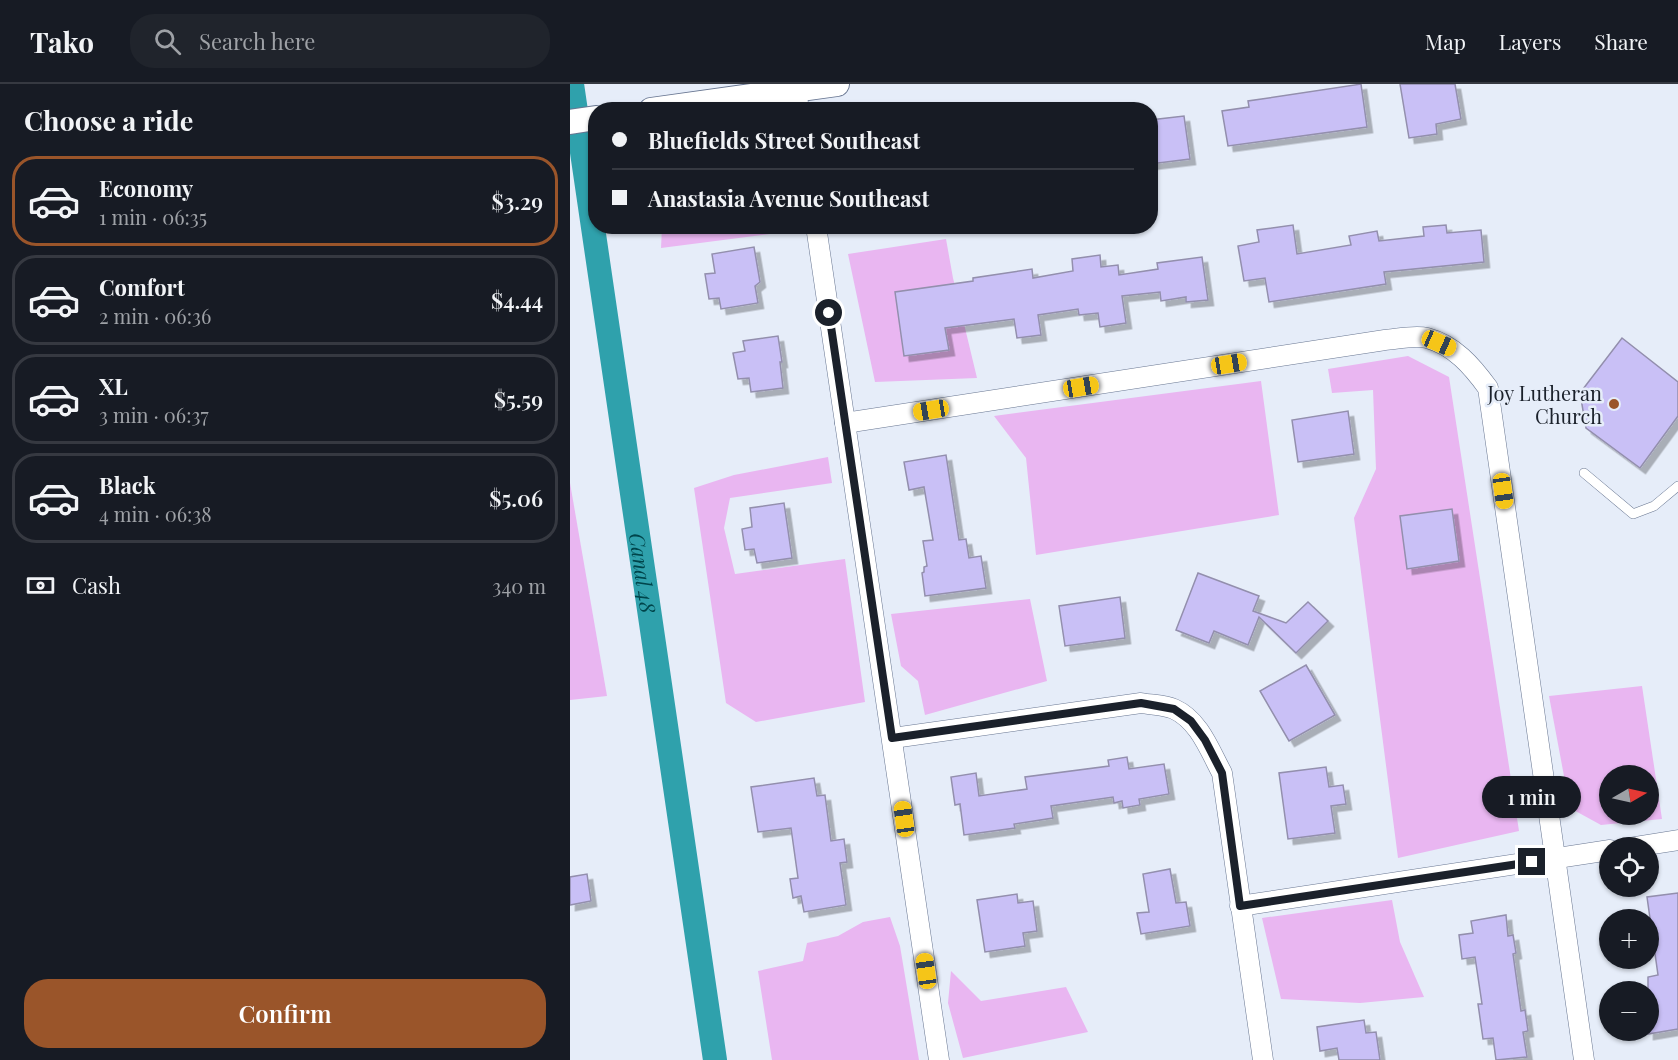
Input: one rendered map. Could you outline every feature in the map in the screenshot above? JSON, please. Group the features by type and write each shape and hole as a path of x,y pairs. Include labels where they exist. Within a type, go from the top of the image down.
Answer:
{"street":[{"path":"768,102 797,100 837,84"},
{"path":"570,122 588,119"},
{"path":"817,234 939,1060"},
{"path":"845,423 1385,340 1426,337 1451,349 1471,364 1488,388 1584,1060"},
{"path":"892,738 1141,703 1174,709 1191,721 1205,740 1222,773 1263,1060"},
{"path":"1659,843 1678,840"},
{"path":"1240,906 1599,852"}],"lane":[{"path":"1584,473 1633,514 1654,506 1678,486"}],"shaded area":[{"path":"662,234 770,234 661,248"},
{"path":"946,239 977,378 875,382 848,254"},
{"path":"1408,356 1449,377 1519,831 1398,858 1354,518 1376,469 1373,390 1332,393 1328,369"},
{"path":"1261,381 1279,515 1036,555 1026,458 994,416"},
{"path":"828,457 832,483 730,498 724,528 735,574 845,559 865,702 756,722 726,703 694,488 734,475"},
{"path":"570,483 607,696 570,700"},
{"path":"1030,599 1047,681 925,715 918,681 901,666 891,614"},
{"path":"1642,686 1654,765 1599,765 1599,824 1570,808 1549,696"},
{"path":"1659,799 1662,819 1659,819"},
{"path":"1392,900 1400,942 1424,997 1360,1003 1281,999 1262,918"},
{"path":"890,917 900,946 919,1060 772,1060 758,971 803,961 807,943 838,936 863,922"},
{"path":"951,971 981,1001 1066,987 1088,1032 963,1058 948,1003"}],"building":[{"path":"1361,84 1367,127 1228,146 1222,111 1249,107 1248,101"},
{"path":"1400,84 1455,84 1461,119 1436,124 1437,134 1409,138"},
{"path":"1184,116 1190,159 1158,163 1158,119"},
{"path":"1293,225 1297,254 1351,245 1349,236 1377,231 1379,241 1424,236 1423,227 1446,225 1447,233 1481,230 1484,262 1384,272 1386,284 1269,302 1265,278 1244,281 1238,246 1259,242 1257,230"},
{"path":"754,247 760,282 755,286 758,303 721,309 719,298 709,299 705,274 715,273 712,254"},
{"path":"1100,255 1101,267 1118,265 1119,275 1158,269 1157,263 1202,257 1208,300 1186,302 1186,297 1161,301 1160,292 1122,296 1126,323 1100,327 1098,313 1079,315 1078,309 1038,315 1041,335 1017,338 1014,319 945,328 949,350 904,356 895,292 973,281 973,278 1032,269 1033,278 1073,271 1072,259"},
{"path":"778,336 783,388 751,392 749,378 738,379 733,353 745,351 743,341"},
{"path":"1622,338 1678,382 1678,416 1640,468 1586,428 1580,393"},
{"path":"1348,411 1354,454 1298,462 1292,420"},
{"path":"946,455 959,540 966,539 969,558 981,556 986,588 925,596 922,573 924,567 927,566 923,541 933,540 924,487 909,490 904,462"},
{"path":"784,503 792,558 757,563 754,549 745,550 742,529 752,527 750,508"},
{"path":"1452,509 1459,561 1407,569 1400,516"},
{"path":"1198,573 1259,596 1253,611 1286,623 1308,602 1328,621 1296,653 1259,617 1248,645 1214,631 1209,643 1176,630"},
{"path":"1120,597 1125,638 1065,646 1059,606"},
{"path":"1306,665 1335,715 1289,741 1260,691"},
{"path":"1127,757 1129,769 1164,764 1169,794 1139,799 1140,805 1123,808 1122,801 1114,803 1113,797 1051,806 1053,818 1014,824 1015,828 964,835 960,804 955,805 951,777 976,773 979,796 1027,789 1025,777 1109,766 1108,760"},
{"path":"1326,767 1329,787 1343,785 1346,804 1331,806 1335,833 1288,839 1279,773"},
{"path":"814,778 817,796 825,795 831,841 844,839 847,862 840,863 846,905 804,912 801,896 793,898 790,879 798,878 791,828 758,832 751,787"},
{"path":"1170,869 1176,903 1186,902 1190,926 1141,934 1137,913 1149,912 1143,874"},
{"path":"587,874 591,901 570,905 570,877"},
{"path":"1678,893 1678,1029 1659,1032 1659,981 1648,981 1648,977 1658,975 1657,969 1659,969 1659,909 1649,909 1647,897"},
{"path":"1017,894 1018,903 1033,901 1037,931 1023,933 1025,946 985,952 977,900"},
{"path":"1506,915 1508,936 1513,935 1516,953 1513,954 1521,1011 1525,1010 1528,1031 1523,1032 1527,1057 1496,1060 1493,1038 1483,1039 1478,1004 1482,1004 1475,957 1462,959 1459,935 1473,933 1471,921"},
{"path":"1364,1020 1366,1033 1376,1032 1380,1060 1339,1060 1337,1048 1320,1051 1317,1027"}],"waterway":[{"name":"Canal 48","path":"572,84 588,193"},
{"name":"Canal 48","path":"594,234 715,1060"}],"place":[{"name":"Joy Lutheran Church","path":"1614,404"}],"route":[{"path":"829,313 892,738 1141,703 1174,709 1191,721 1205,740 1222,773 1240,906 1532,862"}]}
